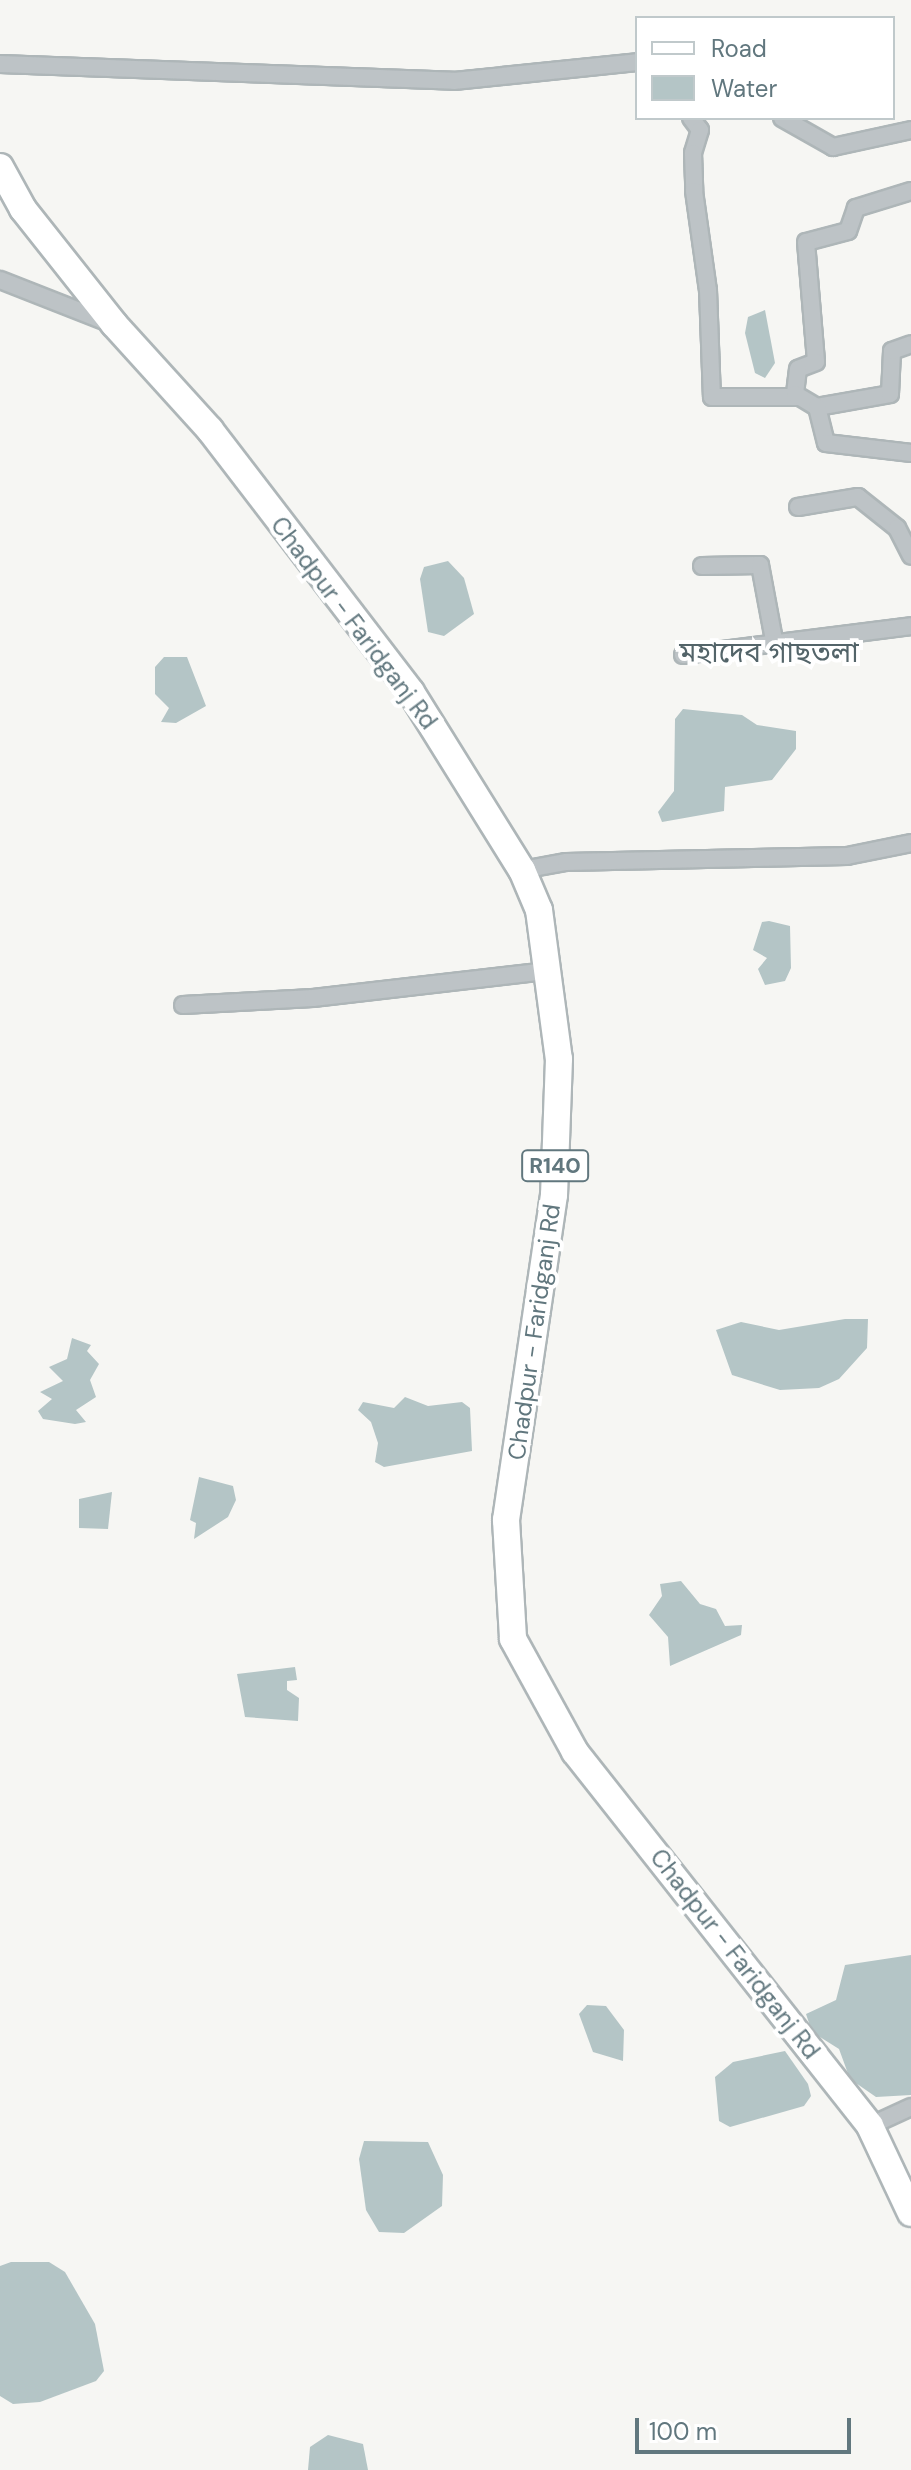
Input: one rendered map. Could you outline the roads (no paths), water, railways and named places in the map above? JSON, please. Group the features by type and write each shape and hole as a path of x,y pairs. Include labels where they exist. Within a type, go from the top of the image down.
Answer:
{"main road":[{"name":"Chadpur - Faridganj Rd","path":"0,167 23,209 114,324 210,430 411,692 522,870 539,910 559,1059 554,1195 506,1520 513,1639 575,1752 870,2126 911,2213"}],"street":[{"path":"0,64 454,81 635,62"},
{"path":"692,120 700,130 693,153 694,191 708,290 712,397 797,397 817,407 890,394 892,351 911,344"},
{"path":"786,120 833,147 911,130"},
{"path":"797,397 798,369 816,362 806,242 848,231 856,208 911,191"},
{"path":"0,280 114,324"},
{"path":"817,407 826,443 911,453"},
{"path":"798,507 858,497 897,528 911,556"},
{"path":"702,566 760,565 774,640"},
{"path":"683,655 774,640 911,626"},
{"path":"522,870 566,862 847,856 911,843"},
{"path":"183,1005 329,997 545,971"},
{"path":"870,2126 911,2107"}],"water":[{"path":"765,310 775,363 765,378 755,373 745,333 748,317"},
{"path":"448,561 464,578 474,614 444,636 428,632 420,579 424,567"},
{"path":"164,657 187,657 206,706 176,723 161,722 169,708 155,694 155,667"},
{"path":"683,709 742,715 757,725 796,731 796,749 772,780 725,787 724,811 662,822 658,812 674,791 675,719"},
{"path":"762,922 790,926 791,968 785,981 765,985 758,969 767,958 753,950"},
{"path":"845,1319 868,1319 867,1348 839,1379 819,1388 780,1390 732,1375 716,1330 741,1322 779,1330"},
{"path":"72,1338 91,1345 87,1351 99,1364 90,1380 96,1397 76,1410 86,1422 75,1424 43,1419 38,1411 52,1399 40,1392 63,1381 49,1367 67,1359"},
{"path":"405,1397 428,1406 462,1402 470,1408 472,1451 384,1467 375,1462 378,1443 371,1422 358,1410 363,1402 394,1408"},
{"path":"199,1477 233,1486 236,1500 228,1517 194,1539 196,1523 190,1520"},
{"path":"112,1492 108,1529 79,1528 79,1499"},
{"path":"681,1581 700,1604 716,1609 725,1626 742,1625 741,1635 670,1666 668,1637 649,1615 662,1596 660,1584"},
{"path":"295,1667 297,1680 287,1681 287,1690 299,1698 298,1721 245,1717 237,1674"},
{"path":"911,1955 911,2095 876,2097 850,2079 839,2049 812,2032 806,2014 836,2000 845,1965"},
{"path":"587,2005 606,2006 624,2030 623,2061 593,2052 579,2014"},
{"path":"785,2051 808,2084 811,2096 804,2106 730,2127 719,2121 715,2077 733,2062"},
{"path":"364,2141 428,2142 443,2175 442,2206 404,2233 379,2232 366,2210 359,2159"},
{"path":"11,2262 49,2262 65,2272 95,2324 104,2371 96,2381 40,2402 13,2404 0,2396 0,2266"},
{"path":"328,2435 363,2444 368,2470 308,2470 310,2447"}],"district":[{"name":"মহাদেব গাছতলা","path":"769,653"}]}
